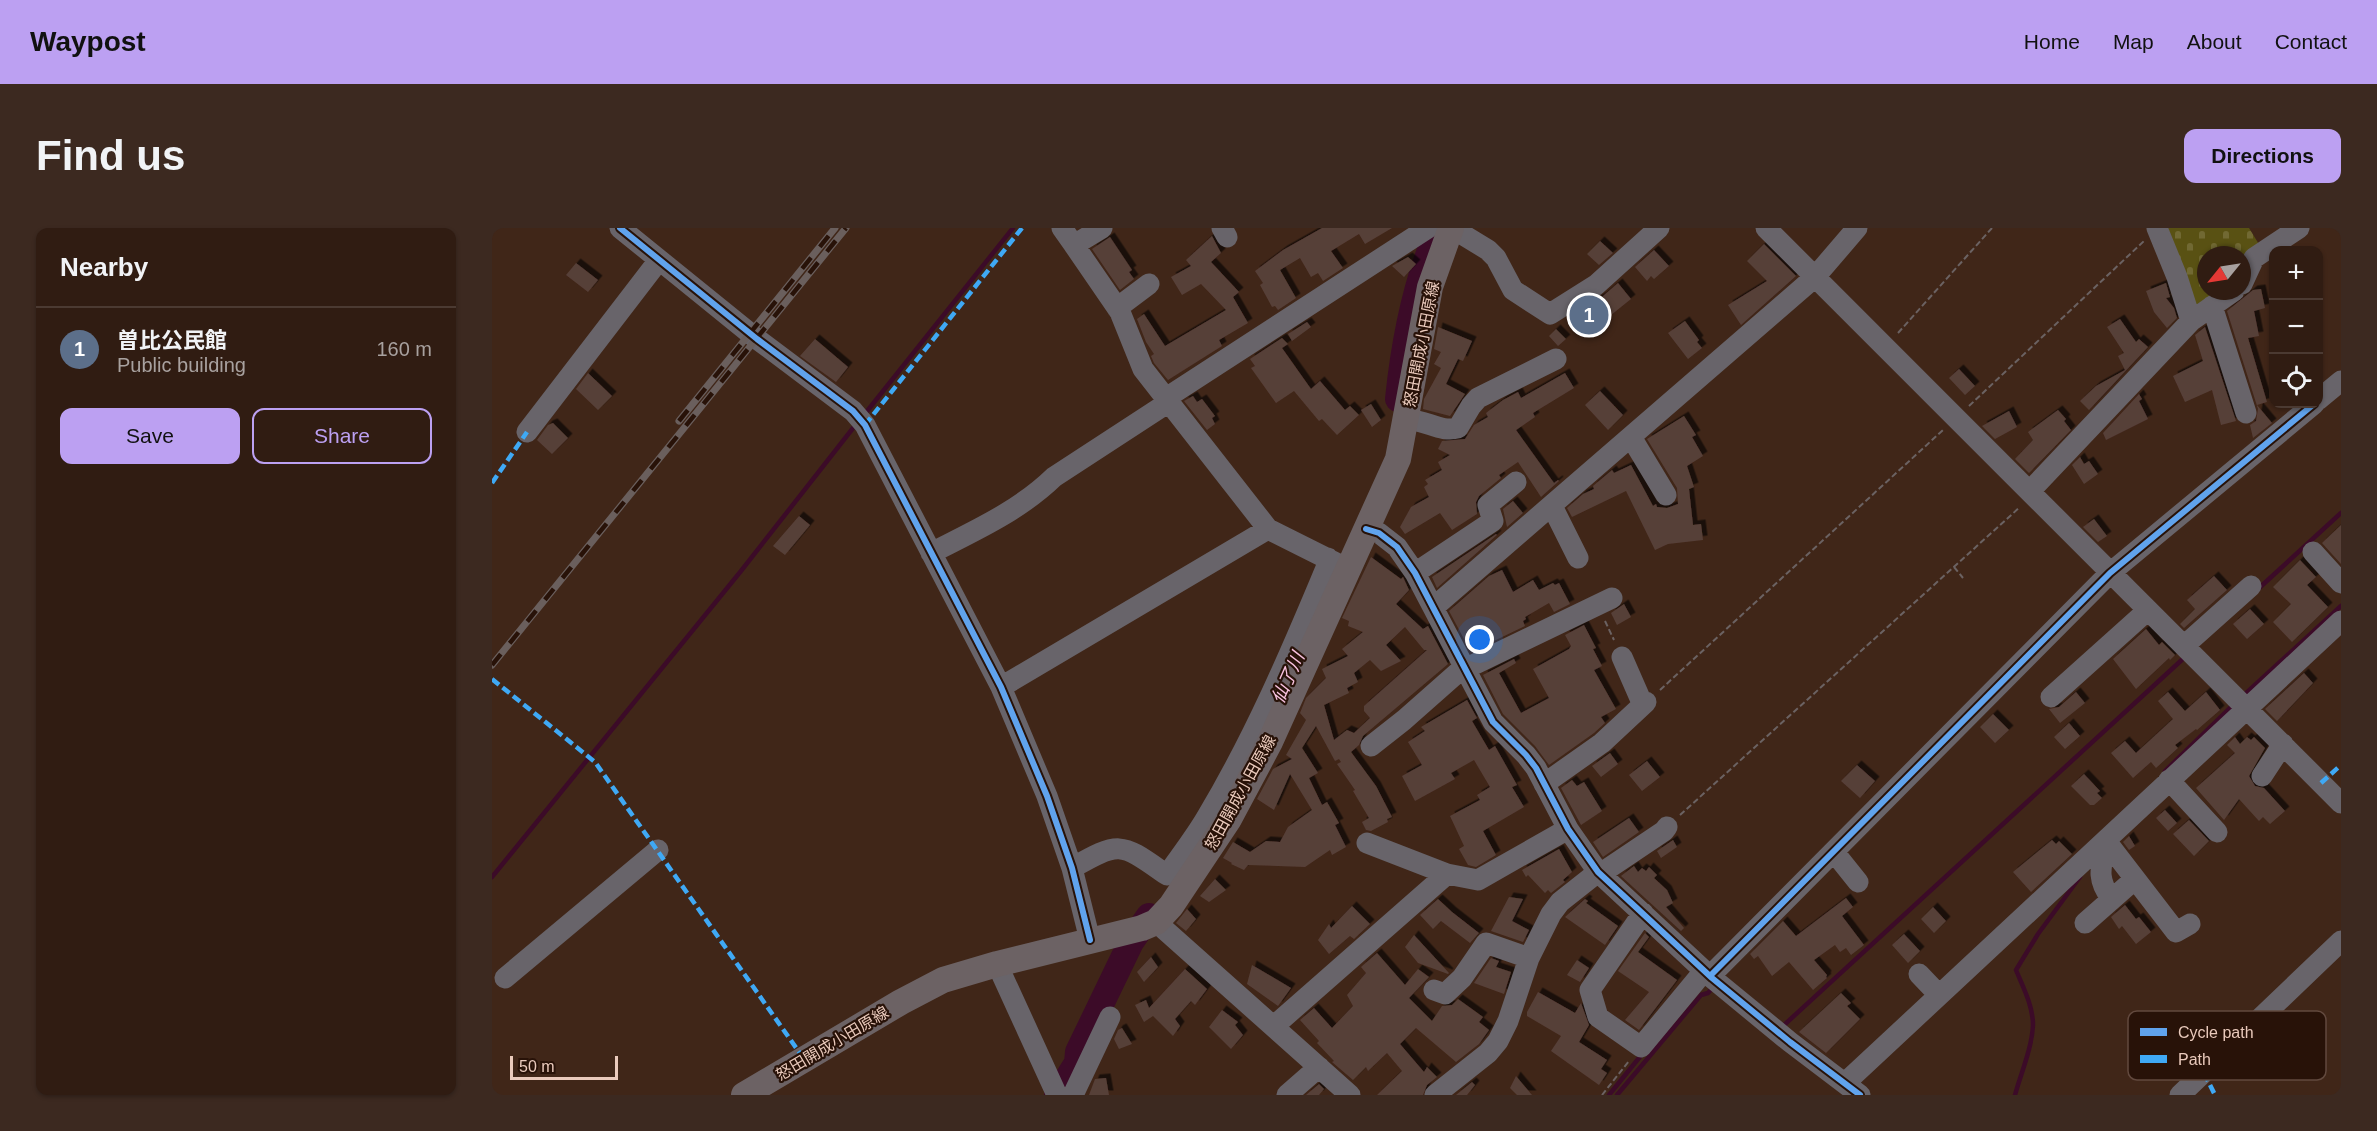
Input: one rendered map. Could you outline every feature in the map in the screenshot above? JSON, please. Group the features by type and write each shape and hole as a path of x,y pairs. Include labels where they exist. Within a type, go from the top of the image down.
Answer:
{"main road":[{"name":"怒田開成小田原線","path":"744,1095 901,1002 943,980 997,964 1121,934 1156,922 1171,906 1229,819 1270,742 1338,563 1366,529 1398,459 1443,229"}],"street":[{"path":"620,228 757,339 853,411 865,425 1001,687 1047,796 1072,868 1090,940"},
{"path":"1102,228 1068,236 1117,308 1143,369 1269,529 1338,563"},
{"path":"1766,228 2110,573 2191,650 2341,803"},
{"path":"1434,607 1815,277 1857,228"},
{"path":"2157,228 2177,277 2191,321"},
{"path":"2251,264 2254,258 2299,228"},
{"path":"931,553 1011,511 1054,477 1168,400 1443,229 1488,250 1496,258 1513,290 1550,314 1596,285 1654,233"},
{"path":"527,432 659,260"},
{"path":"1117,308 1149,284"},
{"path":"2032,493 2191,321 2221,300"},
{"path":"2212,306 2246,412"},
{"path":"1406,420 1418,419 1449,430 1458,428 1478,398 1524,383 1556,359"},
{"path":"2323,397 2341,381"},
{"path":"1643,914 1590,990 1598,1017 1641,1047 1714,979 1834,852 2110,573 2309,408"},
{"path":"1631,437 1666,495"},
{"path":"1415,573 1494,521 1488,505 1516,482"},
{"path":"1552,506 1578,558"},
{"path":"1001,687 1269,529"},
{"path":"1366,529 1379,533 1397,547 1415,573 1493,722 1526,754 1568,829 1599,873 1714,979 1790,1042 1853,1089 1939,995 2169,780 2240,700 2341,621"},
{"path":"2313,552 2341,583"},
{"path":"1072,868 1104,850 1127,849 1167,875 1208,816 1238,760 1285,665 1326,568 1338,563"},
{"path":"2191,650 2251,586"},
{"path":"1371,746 1464,667 1473,665 1604,602"},
{"path":"2051,698 2148,610"},
{"path":"1544,784 1602,743 1645,703 1622,657"},
{"path":"2262,776 2283,744"},
{"path":"2169,780 2217,832"},
{"path":"1435,1095 1488,1053 1498,1041 1508,1021 1529,958 1551,914 1560,902 1667,827"},
{"path":"1366,843 1447,874 1478,880 1568,829"},
{"path":"2097,849 2135,879 2176,932 2190,924"},
{"path":"2097,849 2102,887 2111,898"},
{"path":"505,978 657,850"},
{"path":"1834,852 1858,882"},
{"path":"1274,1026 1447,874"},
{"path":"2085,923 2135,879"},
{"path":"1156,922 1350,1095"},
{"path":"2268,1011 2341,941"},
{"path":"1434,990 1445,994 1462,978 1486,943 1529,958"},
{"path":"997,964 1054,1089"},
{"path":"1919,974 1939,995"},
{"path":"1072,1095 1110,1017"},
{"path":"1287,1095 1319,1067"},
{"path":"2180,1095 2196,1080"}],"path":[{"path":"1885,347 1992,228"},
{"path":"1645,703 1957,418 2157,228"},
{"path":"1667,827 1954,567 2032,493"},
{"path":"1954,567 1963,578"},
{"path":"1604,602 1622,657"},
{"path":"1602,1095 1641,1047"}],"green space":[{"path":"2168,228 2249,228 2260,246 2251,256 2251,246 2197,246 2197,300 2204,300 2196,305"}],"building":[{"path":"1322,228 1392,228 1365,244 1359,234 1331,251 1343,268 1323,281 1318,273 1311,277 1300,258 1280,270 1296,298 1278,310 1275,306 1272,307 1260,285 1263,283 1255,271 1283,250"},
{"path":"1212,236 1221,253 1211,262 1239,292 1233,297 1248,323 1219,340 1222,346 1168,380 1154,363 1151,356 1154,354 1146,342 1137,319 1144,314 1165,346 1226,310 1201,284 1182,295 1171,277 1191,266 1186,260"},
{"path":"1110,237 1132,270 1129,272 1134,279 1120,290 1092,249"},
{"path":"1600,241 1613,253 1599,265 1587,254"},
{"path":"1764,244 1796,276 1741,325 1728,305 1767,281 1747,261"},
{"path":"1654,250 1669,266 1654,279 1651,276 1647,281 1635,267"},
{"path":"1408,257 1416,264 1404,277 1392,266"},
{"path":"576,263 598,280 588,292 566,275"},
{"path":"1618,283 1631,299 1590,332 1576,313 1603,296"},
{"path":"2166,283 2170,297 2166,298 2174,308 2177,318 2167,328 2154,312 2146,291"},
{"path":"2261,289 2265,308 2254,311 2259,336 2248,338 2267,402 2257,405 2272,423 2253,438 2250,425 2256,421 2258,409 2227,311 2241,300 2251,300 2253,290"},
{"path":"2120,319 2136,342 2139,339 2148,347 2089,410 2080,401 2096,386 2125,370 2118,356 2124,353 2107,327"},
{"path":"1685,321 1702,348 1688,359 1668,333"},
{"path":"1307,322 1311,327 1292,341 1288,334"},
{"path":"1438,327 1472,341 1463,361 1458,359 1446,384 1465,394 1450,416 1423,409 1424,399 1441,368 1434,364 1441,352 1434,349"},
{"path":"2205,327 2236,421 2221,425 2212,390 2185,402 2173,376 2203,361 2195,335"},
{"path":"1556,329 1566,339 1558,346 1549,336"},
{"path":"1282,338 1288,344 1282,348 1311,389 1320,381 1345,410 1350,406 1359,415 1337,435 1322,419 1319,421 1294,391 1276,403 1251,368 1255,366 1250,359"},
{"path":"815,339 848,367 836,382 800,356"},
{"path":"1959,369 1975,386 1965,395 1949,378"},
{"path":"588,373 612,396 598,410 576,389"},
{"path":"1565,373 1574,388 1533,413 1535,417 1516,430 1554,483 1559,481 1541,497 1518,462 1499,475 1501,478 1479,496 1476,502 1477,514 1452,530 1440,513 1405,534 1400,527 1411,507 1429,497 1424,487 1428,484 1425,480 1442,470 1438,462 1450,455 1438,449 1442,441 1465,439 1474,425 1488,417 1486,413 1503,400 1518,392 1521,398"},
{"path":"1600,391 1623,415 1608,430 1585,405"},
{"path":"2139,394 2142,399 2139,401 2148,419 2106,440 2103,433"},
{"path":"1193,396 1197,402 1202,399 1215,416 1212,418 1215,424 1207,430 1184,401"},
{"path":"1371,404 1381,420 1372,427 1361,410"},
{"path":"2058,410 2066,419 2064,421 2071,430 2029,473 2015,459 2033,440 2028,432"},
{"path":"2009,411 2017,427 1995,439 1982,426"},
{"path":"1684,416 1696,435 1692,437 1703,456 1687,466 1694,487 1689,489 1693,525 1701,524 1703,540 1668,544 1655,550 1626,491 1572,517 1567,508 1583,494 1594,489 1593,486 1612,470 1614,473 1631,465 1653,506 1656,504 1657,507 1667,508 1678,504 1677,488 1647,439"},
{"path":"553,423 568,438 552,454 537,440 548,425"},
{"path":"2080,457 2084,464 2089,461 2098,474 2084,484 2072,465"},
{"path":"1513,501 1523,513 1507,527 1503,509"},
{"path":"799,516 810,525 785,555 773,546"},
{"path":"2094,519 2107,536 2098,542 2083,527"},
{"path":"2341,525 2341,564 2322,543"},
{"path":"1497,535 1437,588 1432,577"},
{"path":"1371,557 1401,579 1403,577 1409,590 1396,604 1423,629 1428,626 1448,664 1363,736 1359,745 1351,752 1376,786 1392,817 1387,819 1388,822 1371,831 1366,830 1362,822 1369,818 1353,791 1355,790 1337,764 1341,762 1339,759 1335,761 1316,726 1302,748 1318,773 1309,778 1322,805 1327,802 1339,823 1335,825 1346,847 1332,855 1330,850 1305,867 1248,865 1244,870 1223,858 1233,842 1250,852 1266,841 1280,842 1288,827 1312,810 1290,774 1274,810 1257,799 1273,769 1292,759 1286,755 1306,720 1300,713 1306,698 1326,678 1322,669 1348,656 1342,649 1363,632 1348,626 1349,621 1342,618","holes":["1405,627 1424,650 1427,650 1364,706 1364,711 1370,718 1354,733 1347,730 1334,740 1324,705 1349,693 1347,688 1358,682 1354,673 1370,660 1381,671 1401,661 1386,645"]},
{"path":"2300,560 2316,577 2307,585 2328,607 2292,642 2273,622 2291,604 2273,587"},
{"path":"1502,570 1513,592 1533,580 1539,590 1553,583 1555,585 1559,583 1570,604 1554,612 1549,603 1525,617 1523,621 1525,626 1471,652 1449,611 1489,576"},
{"path":"2214,576 2227,590 2184,628 2180,624 2195,609 2187,600"},
{"path":"1624,604 1631,617 1617,625 1611,613"},
{"path":"2250,609 2264,624 2247,639 2233,624"},
{"path":"1584,625 1602,666 1594,670 1616,709 1601,717 1605,723 1594,733 1549,765 1535,746 1503,714 1483,675 1514,659 1516,663 1499,673 1521,713 1549,698 1533,669 1569,649 1571,646 1565,635"},
{"path":"2146,629 2159,645 2162,642 2175,655 2136,689 2113,659"},
{"path":"2304,673 2313,683 2277,721 2265,709"},
{"path":"2076,692 2085,703 2060,723 2049,709 2059,707"},
{"path":"2168,692 2185,711 2206,692 2220,710 2175,745 2178,748 2156,768 2151,762 2133,778 2111,753 2125,741 2136,753 2173,719 2158,701"},
{"path":"1467,700 1477,718 1472,721 1489,750 1495,746 1517,785 1512,787 1524,807 1483,831 1496,855 1476,867 1468,865 1459,849 1464,846 1450,816 1480,800 1477,795 1490,787 1474,760 1451,773 1455,779 1415,801 1402,776 1422,765 1408,742 1425,731 1421,727"},
{"path":"1993,714 2009,730 1995,743 1980,727"},
{"path":"2069,723 2080,736 2065,749 2054,737"},
{"path":"2235,737 2240,744 2247,737 2251,740 2254,737 2265,748 2249,776 2255,786 2264,788 2285,811 2270,824 2263,817 2259,821 2239,799 2224,820 2196,788 2235,753 2227,745"},
{"path":"1610,753 1618,764 1601,777 1592,766"},
{"path":"1647,761 1660,777 1642,791 1629,775"},
{"path":"1857,765 1875,781 1860,798 1841,781"},
{"path":"2084,774 2100,791 2097,793 2102,798 2094,805 2090,805 2071,786"},
{"path":"1572,780 1577,786 1584,782 1602,811 1581,825 1561,788"},
{"path":"2165,810 2177,823 2168,831 2156,818"},
{"path":"1629,818 1639,832 1603,857 1593,842"},
{"path":"2189,820 2209,841 2194,856 2173,834"},
{"path":"2129,836 2135,846 2129,850 2123,842"},
{"path":"1673,840 1677,847 1661,858 1657,851"},
{"path":"2052,840 2056,844 2059,841 2072,854 2031,892 2013,872"},
{"path":"1559,849 1572,872 1563,880 1565,882 1551,893 1548,890 1545,893 1528,875 1526,877 1522,870"},
{"path":"1634,866 1638,872 1642,868 1646,871 1649,867 1657,875 1654,878 1667,890 1673,903 1666,907 1684,928 1681,931 1621,876"},
{"path":"1215,879 1226,890 1209,902 1200,896"},
{"path":"1509,897 1523,899 1512,921 1529,930 1523,942 1491,931"},
{"path":"1846,898 1853,907 1842,916 1864,945 1851,955 1846,948 1840,952 1835,945 1814,960 1827,978 1813,990 1789,962 1772,976 1758,956 1754,959 1750,954 1783,921 1796,936"},
{"path":"1438,899 1479,933 1470,943 1441,921 1433,929 1420,915"},
{"path":"1585,899 1588,901 1586,903 1618,926 1605,945 1565,917"},
{"path":"2125,905 2151,932 2136,944 2122,926 2119,929 2111,917"},
{"path":"1352,906 1370,924 1354,939 1350,936 1329,954 1318,940 1329,924 1331,928"},
{"path":"1933,907 1946,921 1934,933 1921,919"},
{"path":"1187,909 1196,919 1186,931 1176,923"},
{"path":"1645,933 1649,937 1638,952 1677,980 1639,1030 1625,1020 1649,992 1618,971"},
{"path":"1904,934 1920,951 1908,963 1892,945"},
{"path":"1414,935 1448,974 1418,963 1405,947"},
{"path":"1377,953 1405,985 1418,969 1429,977 1409,998 1432,1021 1442,1006 1452,1005 1458,999 1483,1017 1479,1022 1489,1030 1479,1044 1456,1062 1416,1028 1400,1044 1424,1072 1427,1067 1437,1077 1427,1085 1423,1095 1377,1095 1402,1071 1387,1053 1368,1071 1366,1067 1353,1080 1332,1062 1334,1061 1317,1043 1319,1041 1300,1020 1314,1008 1332,1028 1353,1006 1347,995 1366,973 1361,967"},
{"path":"1151,957 1158,967 1144,982 1137,972"},
{"path":"1491,958 1499,961 1496,967 1511,972 1504,994 1474,983"},
{"path":"1577,960 1589,968 1580,982 1567,975"},
{"path":"1252,965 1291,988 1278,1006 1247,984"},
{"path":"1185,969 1207,989 1195,1005 1191,1001 1175,1019 1180,1026 1173,1036 1153,1016 1144,1022 1135,1005 1146,1000 1149,1008"},
{"path":"1538,992 1575,1013 1581,1003 1589,1025 1579,1042 1607,1060 1601,1069 1607,1073 1599,1085 1551,1051 1561,1036 1527,1016"},
{"path":"1841,993 1851,1003 1847,1006 1860,1019 1826,1053 1799,1032"},
{"path":"1222,1010 1238,1022 1235,1025 1243,1035 1231,1049 1209,1027"},
{"path":"1122,1028 1132,1044 1119,1049 1114,1039 1118,1030"},
{"path":"1516,1076 1532,1095 1517,1095 1510,1088"},
{"path":"1106,1078 1109,1095 1089,1095 1095,1079"},
{"path":"1472,1082 1475,1085 1467,1095 1456,1095"},
{"path":"1319,1084 1324,1089 1319,1095 1306,1095"}],"waterway":[{"path":"864,415 1013,228"},
{"name":"仙了川","path":"1398,399 1417,291 1439,228"},
{"path":"492,877 741,571 857,423"},
{"path":"2257,590 2341,513"},
{"path":"2243,696 2341,606"},
{"path":"1783,1026 2185,657"},
{"path":"2165,771 2234,704"},
{"path":"2015,1095 2033,1025 2029,1004 2016,970 2038,934 2080,877"},
{"name":"仙了川","path":"1057,1095 1077,1063 1078,1052 1131,942 1149,916"},
{"path":"1617,1095 1701,995 1708,993 1714,986"},
{"path":"1609,1095 1643,1053"}],"railway":[{"path":"679,421 835,228"},
{"path":"492,665 846,228"}],"marked path":[{"path":"865,425 1022,228"},
{"path":"492,483 527,432"},
{"path":"492,679 595,762 804,1059"},
{"path":"2321,783 2341,765"},
{"path":"2208,1080 2215,1095"}],"cycle path":[{"path":"620,228 757,339 853,411 865,425 1001,687 1047,796 1072,868 1090,940"},
{"path":"1710,976 2110,573 2309,408"},
{"path":"1366,529 1379,533 1397,547 1415,573 1493,722 1536,768 1568,829 1598,872 1712,978 1790,1042 1860,1095"}],"place":[{"name":"曽比公民館","path":"1589,315"}]}
